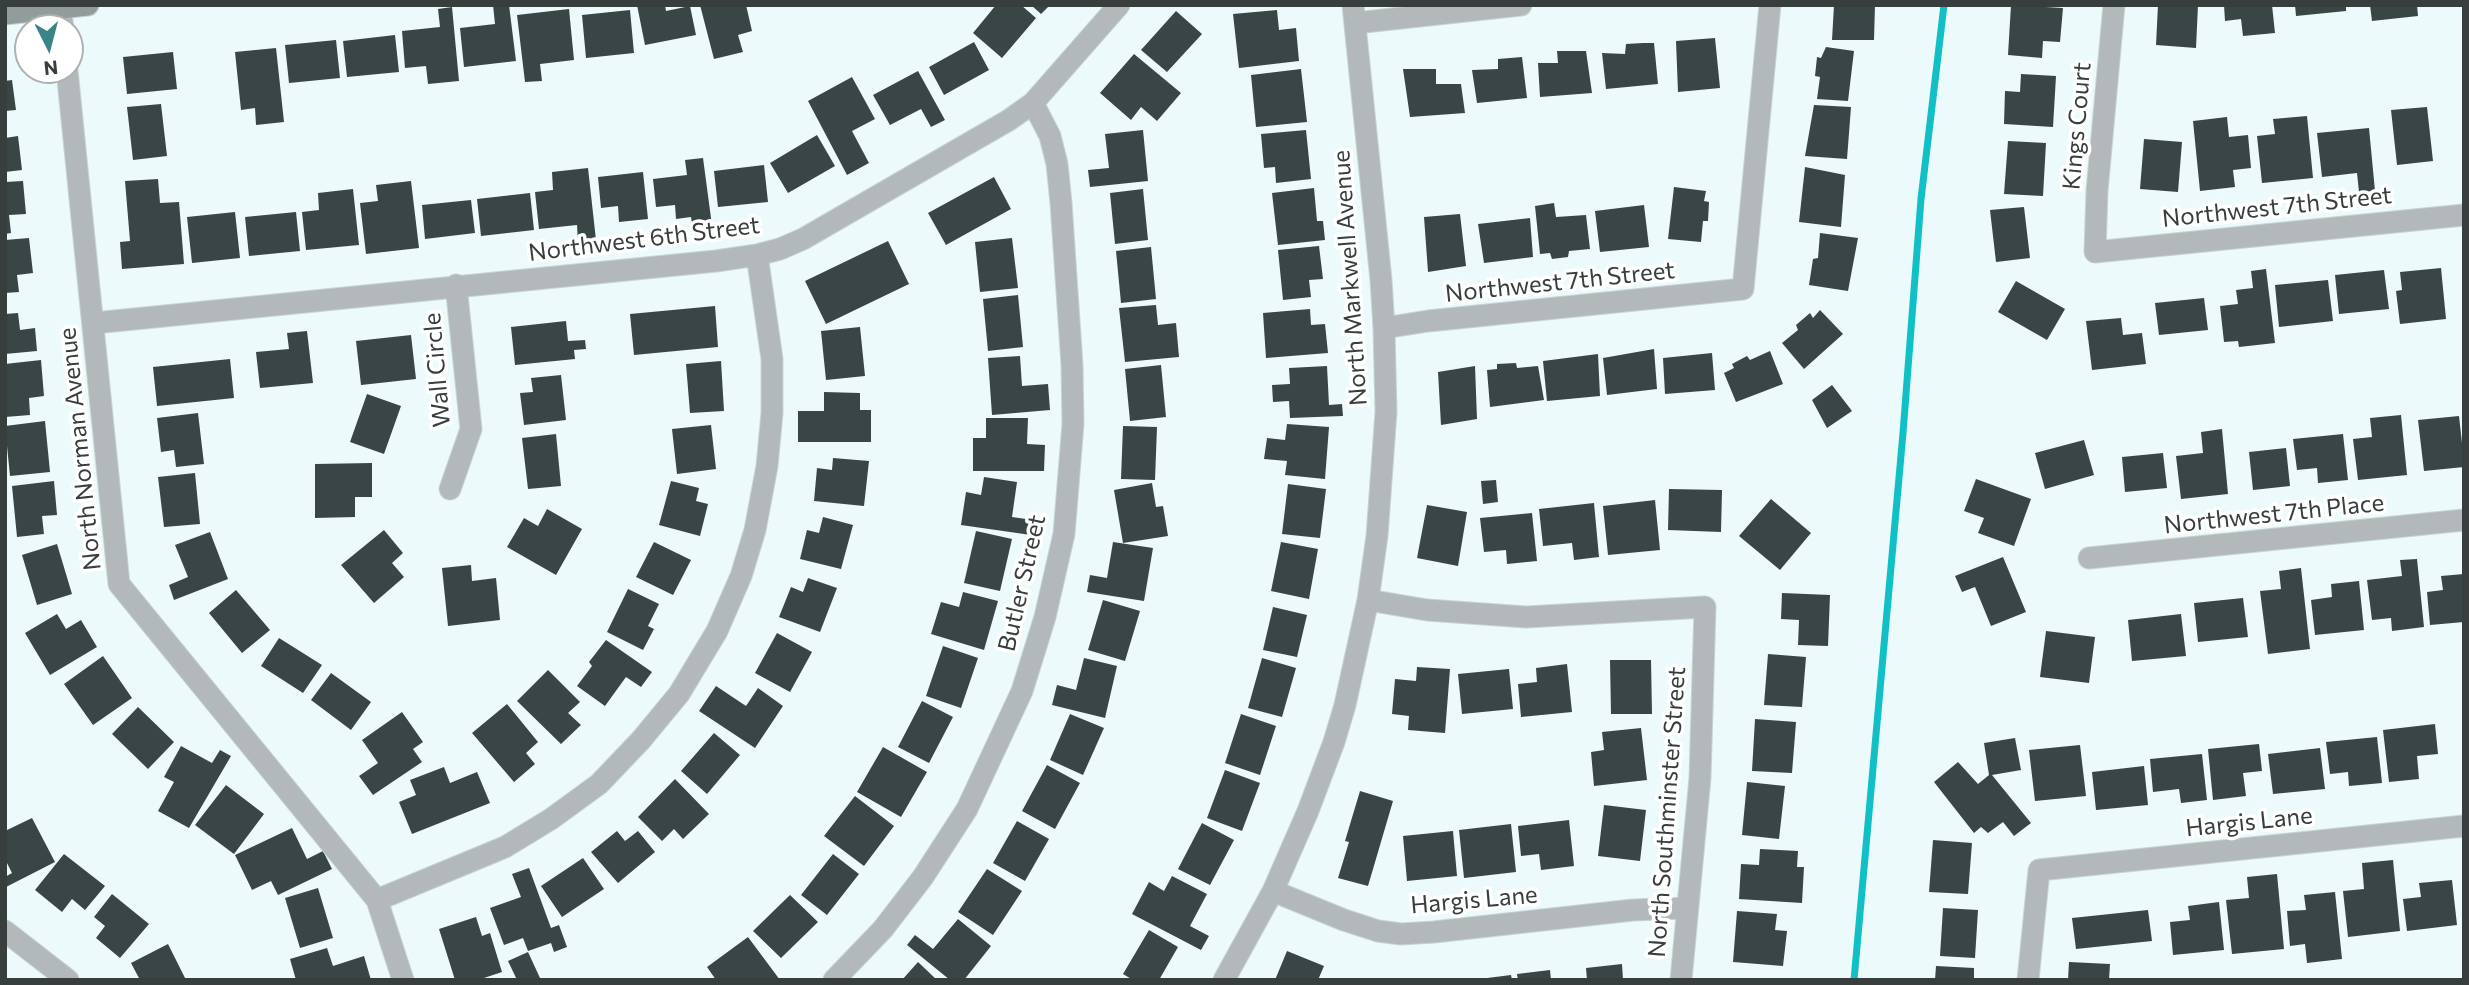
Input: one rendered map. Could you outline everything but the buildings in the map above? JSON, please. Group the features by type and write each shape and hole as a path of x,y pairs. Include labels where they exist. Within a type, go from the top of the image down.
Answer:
{"street":[{"path":"70,14 88,5"},
{"name":"Northwest 6th Street","path":"94,323 757,255 803,239 1033,103 1119,5"},
{"path":"1354,14 1521,5"},
{"name":"Northwest 7th Street","path":"1384,328 1428,321 1742,289 1770,5"},
{"name":"Kings Court","path":"2095,252 2096,191 2114,5"},
{"name":"North Markwell Avenue","path":"1224,980 1273,891 1308,811 1345,705 1368,600 1386,412 1384,328 1354,14"},
{"name":"North Norman Avenue","path":"68,84 120,584 377,900 403,980"},
{"name":"Butler Street","path":"834,980 883,929 923,877 967,809 1021,691 1045,617 1065,534 1073,424 1072,365 1061,203 1057,164 1050,136 1033,103"},
{"name":"Northwest 7th Street","path":"2095,252 2464,215"},
{"path":"377,900 505,847 551,819 599,784 679,694 718,631 741,576 755,530 767,466 772,413 772,359 757,255"},
{"name":"Wall Circle","path":"450,489 471,429 456,285"},
{"name":"Northwest 7th Place","path":"2089,558 2464,520"},
{"name":"North Southminster Street","path":"1368,600 1451,612 1526,617 1705,607 1700,778 1681,980"},
{"name":"Hargis Lane","path":"2028,980 2039,870 2464,826"},
{"name":"Hargis Lane","path":"1273,891 1344,920 1378,931 1401,934 1633,910 1687,908"},
{"path":"5,931 68,980"}],"waterway":[{"path":"1854,980 1921,199 1944,5"}]}
